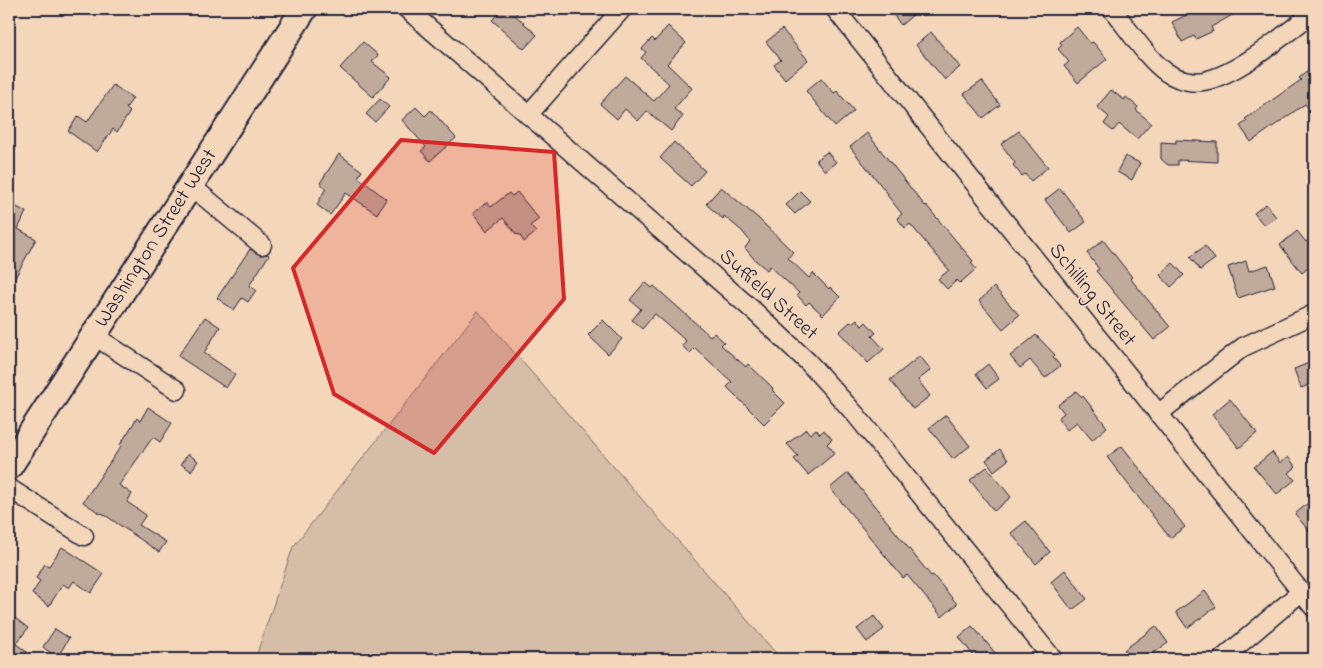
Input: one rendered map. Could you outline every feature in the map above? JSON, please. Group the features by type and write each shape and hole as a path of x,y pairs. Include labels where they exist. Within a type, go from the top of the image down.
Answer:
{"street":[{"name":"Washington Street West","path":"9,467 304,9"},
{"name":"Suffield Street","path":"407,9 755,312 808,362 856,415 1053,659"},
{"path":"528,115 622,9"},
{"name":"Schilling Street","path":"835,9 1314,608"},
{"path":"1112,9 1155,62 1169,74 1186,81 1204,81 1236,69 1314,12"},
{"path":"183,196 196,190 262,245"},
{"path":"1158,414 1243,347 1314,314"},
{"path":"93,335 177,390"},
{"path":"9,488 84,536"},
{"path":"1222,659 1301,592"}],"highlighted area":[{"path":"401,140 554,152 564,299 434,453 334,394 293,268"}],"shaded area":[{"path":"478,311 781,659 255,659 293,547"}],"building":[{"path":"503,9 521,9 515,15 537,35 524,49 492,20"},
{"path":"889,9 920,9 901,25"},
{"path":"1199,9 1243,9 1211,27 1213,31 1196,39 1194,36 1182,42 1172,22"},
{"path":"668,26 686,43 667,64 692,88 674,109 683,116 671,131 647,111 638,121 625,109 617,119 600,104 625,76 654,101 669,84 641,58 646,52 642,49 652,38 655,41"},
{"path":"1077,27 1107,59 1078,83 1064,66 1069,62 1058,49 1062,45 1060,42"},
{"path":"782,29 808,60 785,79 774,65 781,60 766,42"},
{"path":"931,32 960,67 945,80 916,45"},
{"path":"363,42 378,55 372,62 391,77 373,97 340,68"},
{"path":"1314,66 1314,115 1305,104 1251,142 1240,126 1247,121 1245,119 1301,80 1299,78"},
{"path":"821,78 834,93 837,91 854,111 835,127 806,91"},
{"path":"982,81 1000,105 983,118 964,94"},
{"path":"113,85 133,98 126,108 130,112 117,132 113,129 97,152 68,131 78,116 87,122"},
{"path":"1111,90 1124,100 1126,97 1138,107 1136,110 1151,123 1137,139 1119,124 1113,131 1104,124 1109,117 1097,107"},
{"path":"380,99 389,107 375,122 366,114"},
{"path":"416,107 425,116 431,110 456,138 430,161 421,151 426,147 402,120"},
{"path":"1019,131 1048,167 1031,181 1025,174 1022,176 1013,165 1015,163 1001,144"},
{"path":"867,133 925,206 973,261 971,263 976,269 960,283 957,280 947,289 938,279 949,270 910,224 905,228 897,218 902,214 850,147"},
{"path":"1176,140 1217,142 1217,162 1178,160 1178,165 1168,165 1161,159 1161,142 1176,143"},
{"path":"674,142 705,171 691,186 660,158"},
{"path":"827,152 836,162 825,171 816,160"},
{"path":"339,154 362,171 358,177 386,199 377,214 346,193 330,215 317,205 326,188 320,183"},
{"path":"1125,156 1140,163 1132,180 1117,172"},
{"path":"721,187 758,218 793,252 788,258 809,278 813,273 840,297 823,315 809,302 806,305 797,295 799,293 770,266 767,270 755,260 745,248 750,241 742,231 724,216 723,219 706,204"},
{"path":"1060,188 1086,222 1071,233 1045,200"},
{"path":"800,191 810,201 795,214 786,205"},
{"path":"517,192 539,219 530,226 536,232 524,242 519,234 517,235 503,218 487,231 473,213 487,202 491,207 509,193 512,196"},
{"path":"1266,204 1276,217 1264,225 1254,213"},
{"path":"13,205 26,212 18,229 36,239 9,289 9,212"},
{"path":"1297,231 1306,242 1314,235 1314,263 1302,273 1280,245"},
{"path":"1103,240 1132,277 1130,278 1170,327 1154,340 1096,271 1099,269 1087,253"},
{"path":"1205,246 1215,259 1200,270 1190,257"},
{"path":"250,249 260,255 269,255 249,286 256,290 248,302 242,298 234,310 217,298"},
{"path":"1246,261 1249,271 1268,265 1275,286 1238,298 1228,267"},
{"path":"1173,263 1184,275 1171,287 1160,275"},
{"path":"645,282 652,288 654,286 710,336 714,333 724,342 721,345 746,367 748,364 773,388 772,390 785,403 764,424 727,387 732,382 695,348 690,353 682,346 686,341 655,314 642,329 632,320 641,309 630,300"},
{"path":"994,287 1019,315 1003,329 979,301"},
{"path":"205,317 220,327 204,353 235,374 226,388 178,356"},
{"path":"857,319 862,326 866,322 876,333 872,336 884,349 868,363 839,332 850,322 852,323"},
{"path":"603,320 622,339 608,354 588,335"},
{"path":"1036,335 1055,355 1053,357 1060,366 1045,378 1030,360 1020,368 1010,356"},
{"path":"920,356 931,370 918,380 930,396 913,409 890,380"},
{"path":"1314,361 1314,383 1301,388 1294,369"},
{"path":"988,364 999,379 987,388 976,374"},
{"path":"1076,391 1083,396 1107,427 1092,440 1077,422 1067,430 1058,418 1064,413 1058,405"},
{"path":"1230,399 1257,433 1239,448 1212,414"},
{"path":"148,407 172,423 160,442 153,437 119,485 132,494 127,502 146,515 139,525 166,542 159,552 83,502 121,446 137,418 140,421"},
{"path":"946,415 970,446 953,459 929,428"},
{"path":"806,429 810,434 816,429 820,434 824,430 832,439 827,444 835,453 808,475 794,459 798,456 787,444"},
{"path":"1122,446 1185,527 1170,538 1107,457"},
{"path":"1000,449 1008,460 994,471 986,460"},
{"path":"1272,452 1280,463 1288,457 1296,467 1289,473 1295,480 1277,494 1254,467"},
{"path":"188,454 198,461 191,471 181,464"},
{"path":"987,467 1011,497 994,511 970,480"},
{"path":"848,473 931,576 933,575 957,604 942,617 907,575 903,578 830,488"},
{"path":"1314,498 1314,537 1295,514"},
{"path":"1026,521 1050,552 1036,564 1011,533"},
{"path":"62,547 104,574 91,593 74,581 69,588 63,584 49,606 32,594 40,581 36,578 45,564 49,566"},
{"path":"1065,570 1087,599 1072,610 1051,582"},
{"path":"1205,591 1216,607 1187,628 1176,612"},
{"path":"874,616 884,629 867,642 857,629"},
{"path":"15,618 28,628 16,644 27,652 22,659 9,659 9,627"},
{"path":"972,626 1000,659 976,659 959,637"},
{"path":"1156,626 1168,643 1145,659 1131,659 1124,650"},
{"path":"55,629 69,638 57,658 43,647"}]}
